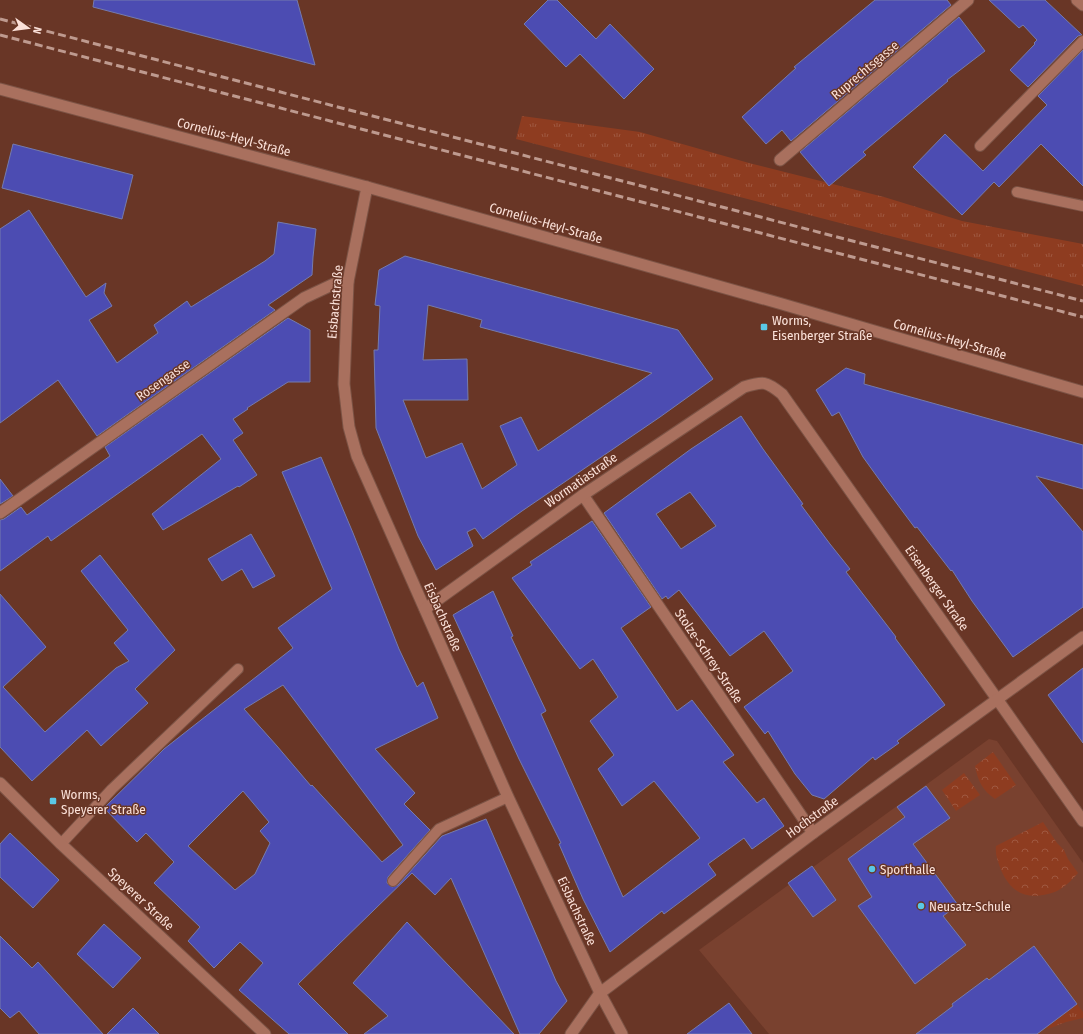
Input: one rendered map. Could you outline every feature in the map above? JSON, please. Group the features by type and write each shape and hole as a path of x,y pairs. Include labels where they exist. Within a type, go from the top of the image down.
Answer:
{"street":[{"name":"Ruprechtsgasse","path":"780,160 968,0"},
{"path":"1077,0 1083,5"},
{"name":"Cornelius-Heyl-Straße","path":"0,89 367,187 782,304 1083,392"},
{"name":"Eisbachstraße","path":"367,187 348,282 344,384 349,427 357,456 508,797 600,993 622,1034"},
{"name":"Rosengasse","path":"0,513 304,298 336,283 348,282"},
{"name":"Wormatiastraße","path":"425,609 583,495 744,387 758,382"},
{"name":"Eisenberger Straße","path":"758,382 770,385 782,394 1083,821"},
{"name":"Stolze-Schrey-Straße","path":"583,495 813,833"},
{"name":"Hochstraße","path":"571,1034 600,993 813,833 1083,637"},
{"name":"Speyerer Straße","path":"0,783 61,844 264,1034"}],"lane":[{"path":"980,146 1083,41"},
{"path":"1017,192 1083,206"},
{"path":"61,844 112,789 238,669"},
{"path":"393,881 439,830 508,797"}],"shaded area":[{"name":"Neusatz-Schule","path":"989,739 997,741 1083,863 1083,1034 769,1034 699,950"}],"green space":[{"path":"522,116 640,132 749,163 884,197 962,221 1083,244 1083,286 516,139"},
{"path":"993,752 1016,785 995,799 981,785 975,766"},
{"path":"964,773 980,795 956,811 942,790"},
{"path":"1043,822 1057,843 1064,850 1068,859 1078,873 1066,885 1055,892 1040,896 1025,895 1014,888 1005,877 997,858 996,846"},
{"path":"1077,1004 1083,1012 1083,1018 1066,1022 1048,1029 1047,1027"}],"building":[{"path":"94,0 297,0 315,65 93,7"},
{"path":"548,0 557,0 596,39 610,24 654,69 624,99 580,54 566,67 524,24"},
{"path":"875,0 947,0 951,5 791,141 782,130 766,144 742,117 796,68 794,67"},
{"path":"989,0 1045,0 1082,35 1078,36 1028,87 1010,70 1037,40 1023,25 1019,28"},
{"path":"959,17 985,51 947,80 948,81 863,152 866,155 829,186 800,152"},
{"path":"1083,50 1083,186 1041,144 999,187 994,182 962,215 913,167 945,134 983,171 1047,105 1038,96"},
{"path":"13,144 133,175 122,219 2,188"},
{"path":"29,210 86,297 106,283 104,293 112,306 89,320 117,363 158,333 154,325 187,301 191,307 274,254 278,222 316,229 312,275 268,305 275,310 97,436 58,380 0,423 0,229"},
{"path":"405,256 678,330 713,379 483,539 475,528 467,532 473,546 436,570 418,536 376,428 374,350 378,350 380,306 375,305 379,270","holes":["428,305 482,320 480,327 652,373 538,451 521,417 500,426 517,465 482,489 462,443 426,458 403,400 468,400 467,359 423,360"]},
{"path":"288,318 310,330 310,382 288,382 247,408 248,409 233,419 243,433 233,440 257,475 239,487 238,486 163,530 152,514 221,459 202,434 51,541 48,536 0,571 0,520 4,519 21,507 27,515 110,456 105,447"},
{"path":"846,368 865,374 864,384 1083,445 1083,489 1036,476 1083,532 1083,607 1013,657 972,601 952,570 951,571 917,527 915,528 863,457 839,412 832,416 816,390"},
{"path":"741,416 803,504 801,505 850,569 846,572 896,637 895,638 945,705 897,741 899,743 875,760 873,757 824,799 812,795 795,774 768,731 765,734 744,707 793,671 764,631 730,656 679,590 668,599 666,596 662,599 604,513 691,449","holes":["690,492 716,526 681,549 656,514"]},
{"path":"321,457 399,649 417,687 423,682 438,718 375,749 415,793 404,804 430,830 388,877 387,883 392,887 398,885 442,836 486,819 556,981 567,1001 539,1034 520,1034 451,878 435,895 412,873 298,984 348,1034 289,1034 239,990 263,963 240,942 214,968 188,941 200,927 154,883 174,862 146,833 137,842 104,808 164,749 293,648 278,628 332,589 282,472","holes":["283,685 403,845 382,862 312,785 311,786 244,709","243,791 269,822 260,831 270,843 255,874 235,890 188,846"]},
{"path":"0,479 13,496 0,504"},
{"path":"592,521 651,607 621,628 677,711 692,700 734,755 723,762 757,803 764,798 784,826 752,849 744,838 708,864 716,875 664,914 662,911 610,952 583,899 559,844 561,843 519,759 453,615 493,591 513,636 511,637 546,711 541,714 623,897 700,838 654,781 622,806 598,769 614,755 590,721 618,697 593,659 580,669 512,578 532,565 530,562"},
{"path":"251,534 275,576 253,588 242,569 222,581 208,559"},
{"path":"100,555 175,650 135,689 148,703 101,746 87,730 32,781 0,747 0,594 46,647 3,687 45,732 116,668 129,661 114,643 128,630 81,571"},
{"path":"1083,668 1083,743 1048,695"},
{"name":"Sporthalle","path":"926,786 950,818 913,844 958,905 943,916 966,945 915,984 858,906 872,897 848,859 905,817 897,807"},
{"path":"10,833 59,880 33,908 0,877 0,844"},
{"path":"812,866 836,900 813,917 788,883"},
{"path":"407,922 514,1034 364,1034 388,1016 353,983"},
{"path":"104,924 141,958 113,988 77,954"},
{"path":"0,936 32,968 38,962 103,1034 39,1034 19,1011 10,1018 0,1008"},
{"path":"1034,946 1077,1004 1037,1034 916,1034 953,1006 952,1004 987,978 989,980"},
{"path":"729,1003 752,1034 687,1034"},
{"path":"133,1008 159,1034 107,1034"}],"railway":[{"path":"0,19 1083,301"},
{"path":"0,35 1083,317"}],"place":[{"name":"Worms, Eisenberger Straße","path":"764,327"},
{"name":"Worms, Speyerer Straße","path":"53,801"},
{"name":"Sporthalle","path":"872,869"},
{"name":"Neusatz-Schule","path":"921,906"}]}
